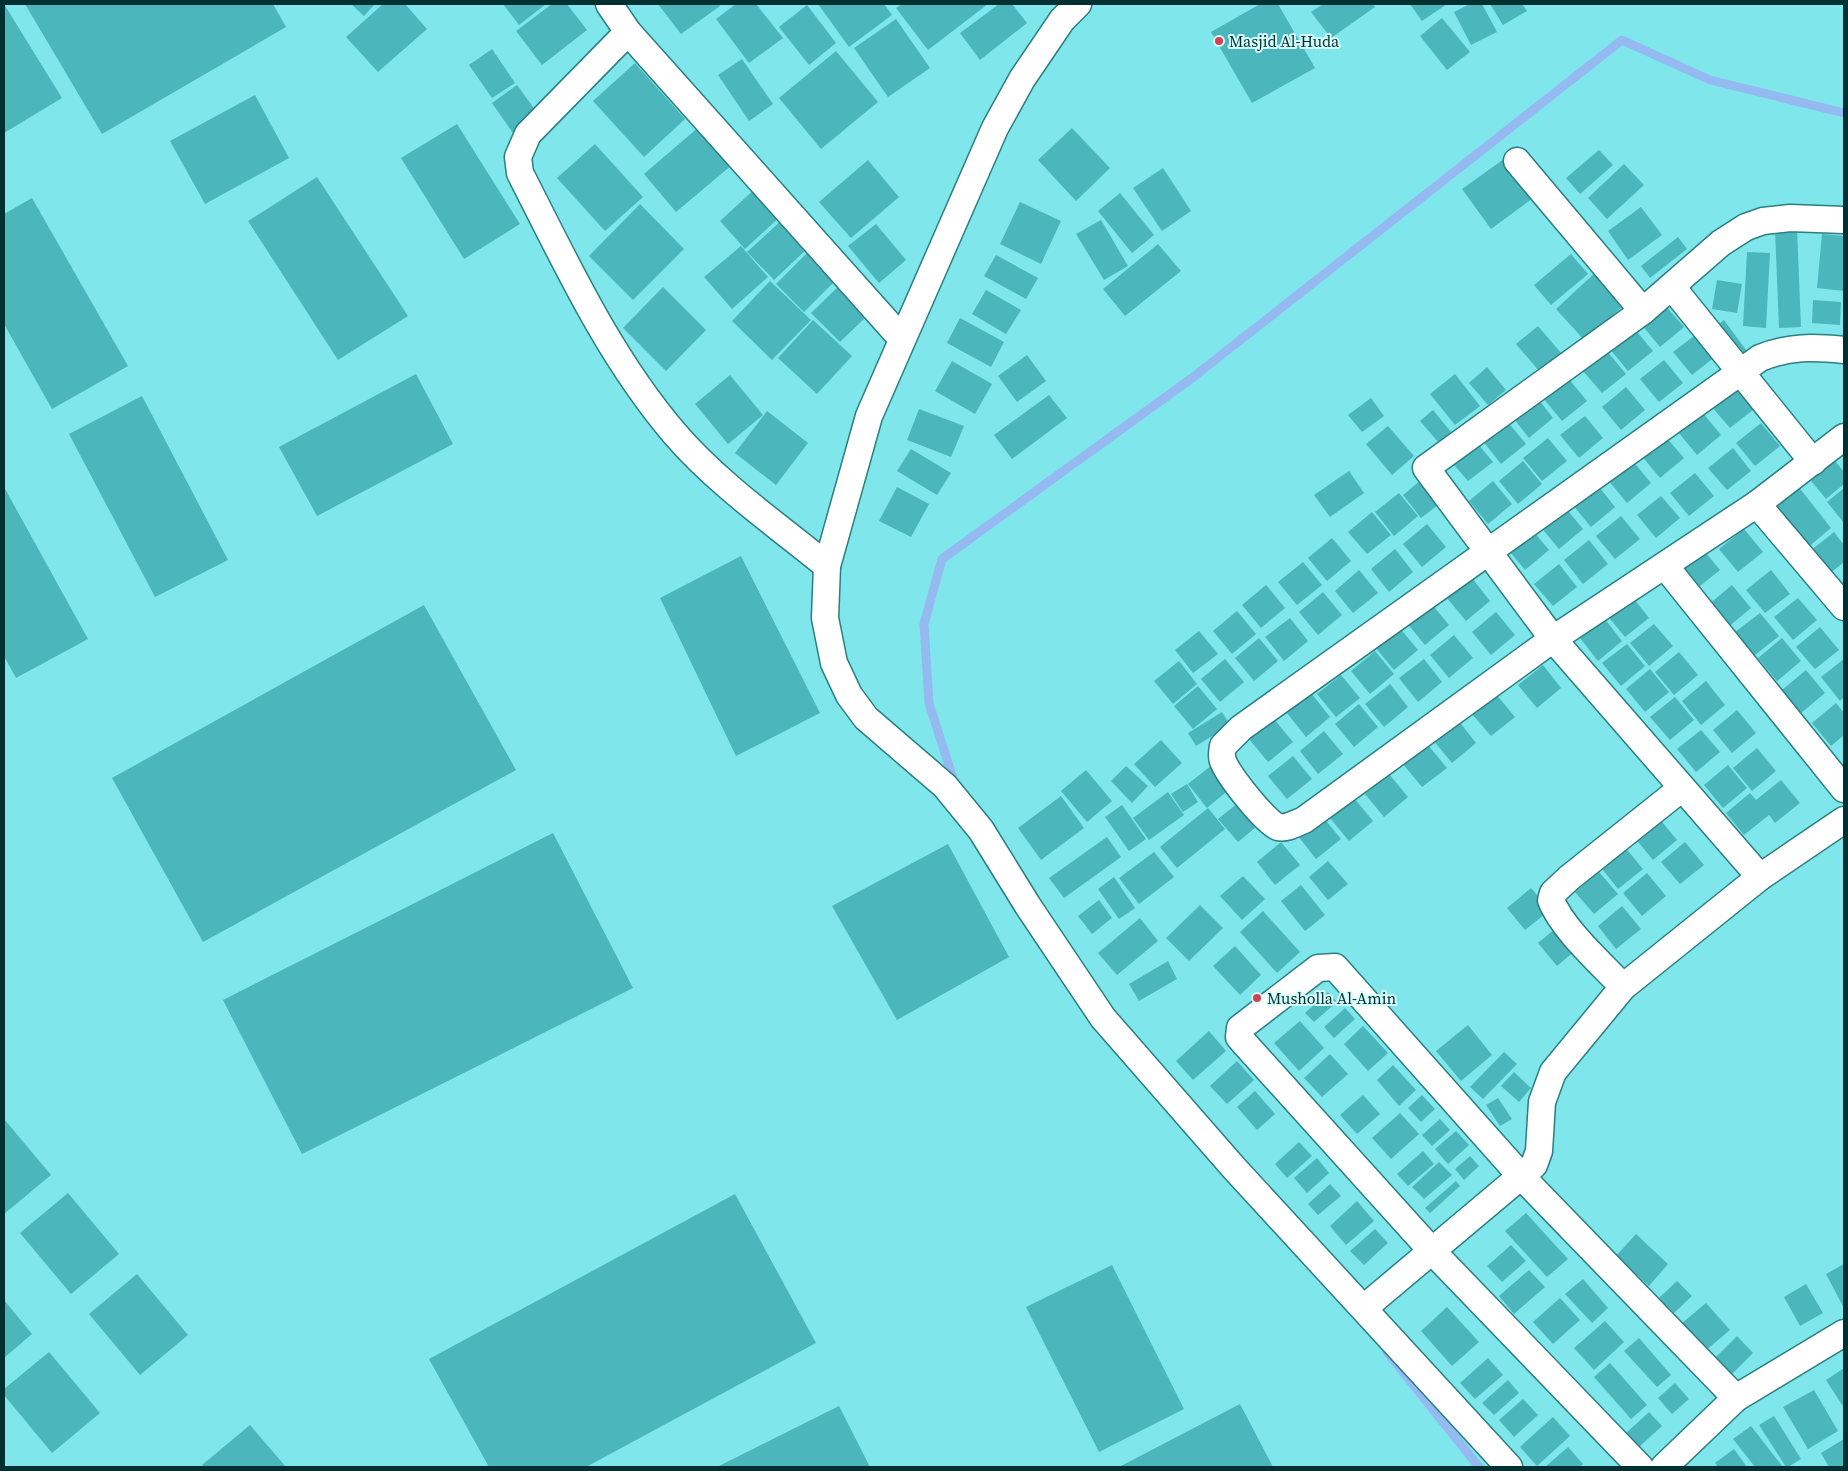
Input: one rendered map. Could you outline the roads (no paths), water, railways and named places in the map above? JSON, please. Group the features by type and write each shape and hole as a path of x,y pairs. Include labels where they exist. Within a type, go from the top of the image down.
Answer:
{"street":[{"path":"615,6 628,32 902,339"},
{"path":"1063,9 995,128 869,416 827,566 825,618 834,663 849,695 872,724 945,786 981,830 1028,906 1103,1018 1234,1168 1509,1467"},
{"path":"628,32 528,134 518,157 520,173 569,269 621,362 675,435 728,485 827,566"},
{"path":"1517,161 1643,311"},
{"path":"1760,877 1553,639 1488,554 1426,468 1643,311 1720,243 1746,227 1763,221 1790,218 1844,220"},
{"path":"1672,286 1813,462"},
{"path":"1844,350 1798,347 1760,358 1229,738 1223,746 1223,762 1233,778 1270,821 1278,827 1289,827 1304,820 1553,639 1757,504 1844,437"},
{"path":"1757,504 1844,607"},
{"path":"1664,566 1844,788"},
{"path":"1623,987 1568,927 1556,912 1551,900 1553,894 1569,878 1682,788"},
{"path":"1364,1308 1534,1165 1537,1159 1542,1102 1553,1072 1623,987 1760,877 1844,820"},
{"path":"1640,1467 1432,1251 1245,1044 1238,1032 1243,1025 1318,968 1335,967 1521,1176 1736,1398"},
{"path":"1664,1467 1736,1398 1844,1333"}],"waterway":[{"path":"955,785 929,703 924,624 942,559 1192,378 1622,40 1710,80 1844,113"},
{"path":"1387,1352 1479,1467"}],"place":[{"name":"Masjid Al-Huda","path":"1219,41"},
{"name":"Musholla Al-Amin","path":"1257,998"}]}
